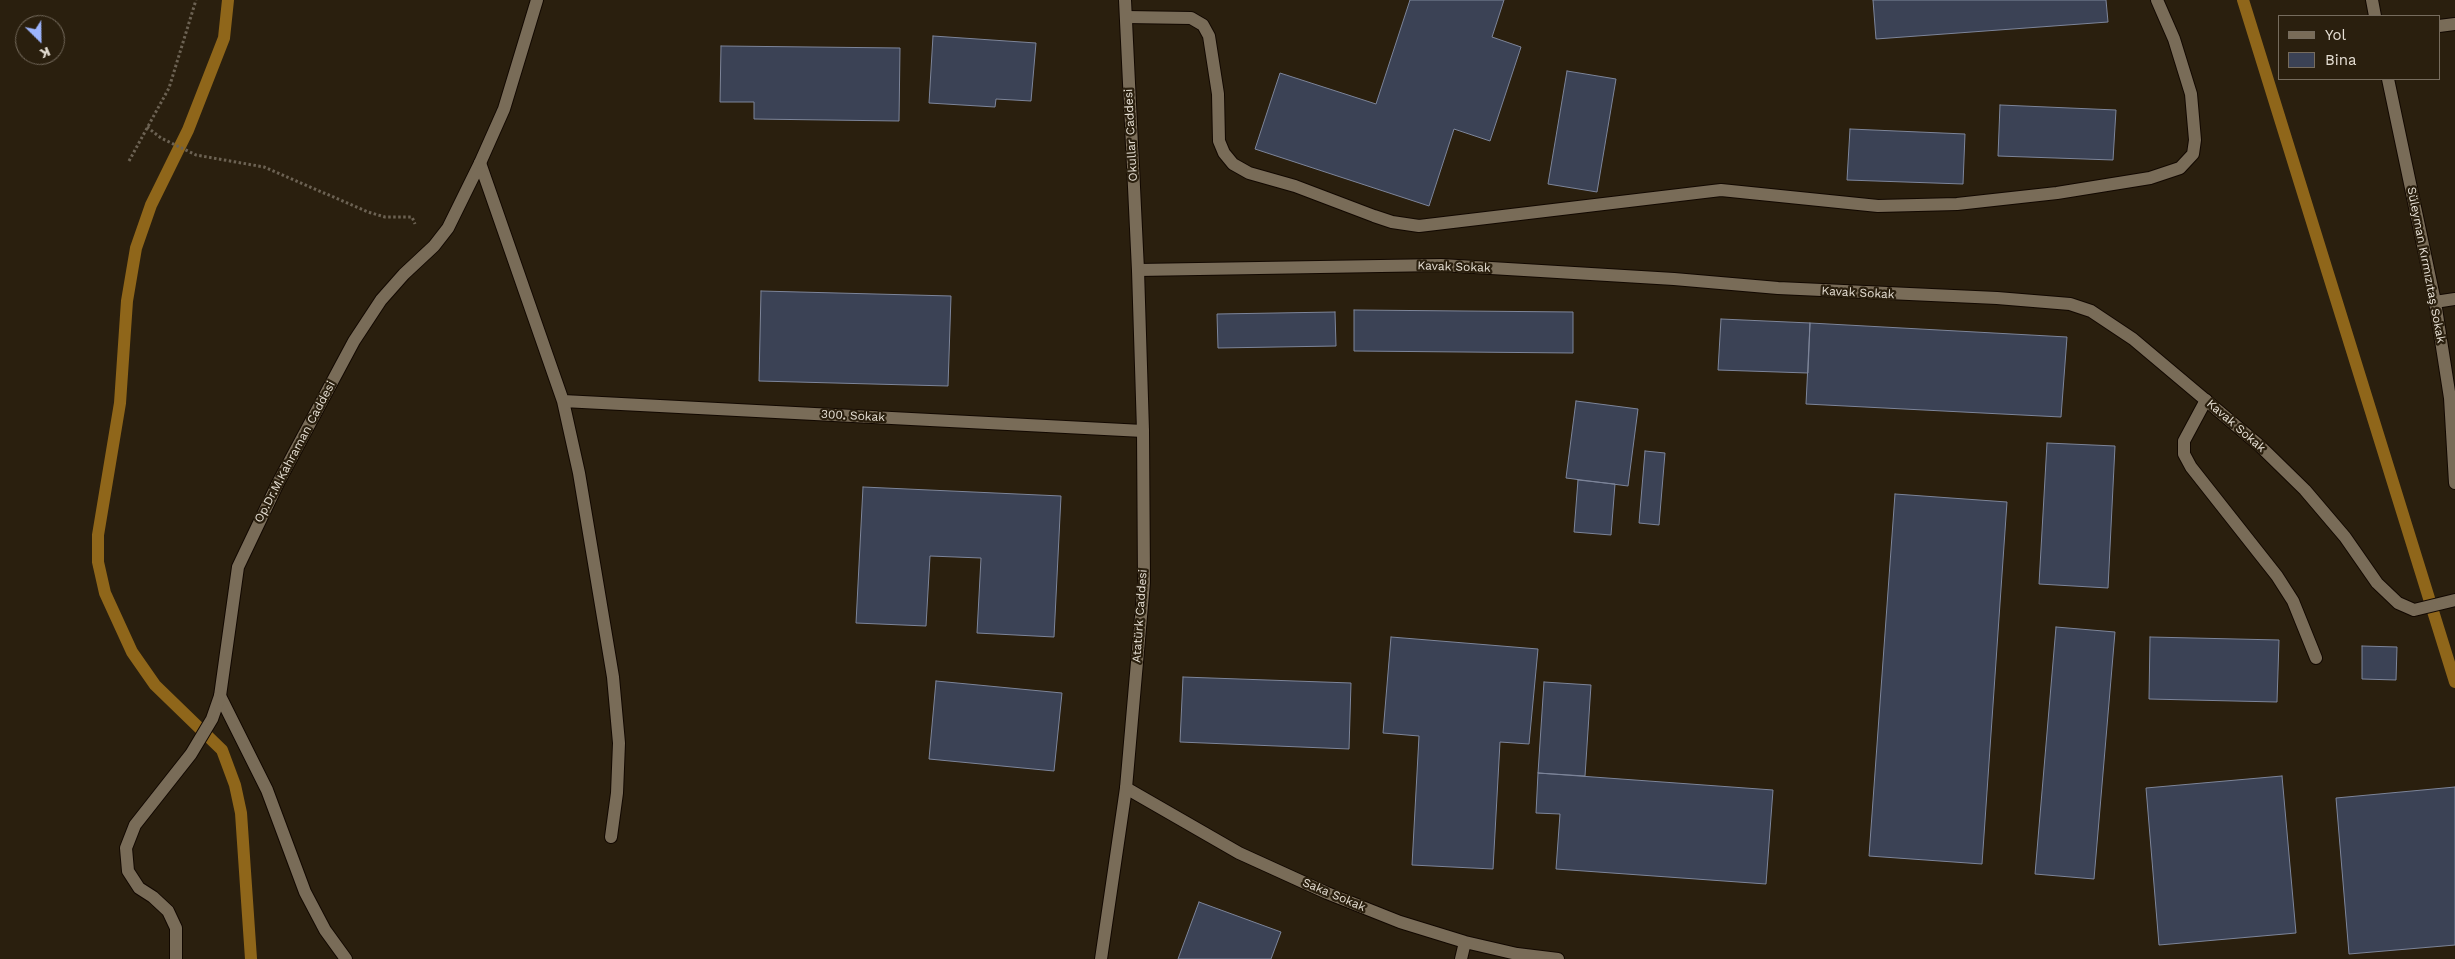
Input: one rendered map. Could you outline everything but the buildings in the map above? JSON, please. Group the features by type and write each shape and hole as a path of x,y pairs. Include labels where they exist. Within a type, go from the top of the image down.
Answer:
{"street":[{"name":"Op.Dr.M.Kahraman Caddesi","path":"176,959 176,928 168,911 154,897 139,888 128,871 126,848 135,825 191,754 212,719 220,696 238,567 249,541 354,341 381,300 404,274 434,246 448,228 462,204 504,109 537,0"},
{"name":"Okullar Caddesi","path":"1125,0 1138,270"},
{"path":"1126,17 1190,18 1203,25 1209,36 1218,94 1220,141 1224,153 1233,164 1249,172 1294,186 1392,222 1419,226 1721,190 1878,206 1957,204 2057,193 2150,178 2180,168 2193,154 2195,140 2191,94 2174,39 2157,0"},
{"path":"2372,0 2375,15"},
{"path":"2440,26 2455,24"},
{"name":"Süleyman Kırmızıtaş Sokak","path":"2388,80 2435,302 2450,398 2455,483"},
{"path":"480,163 563,401 579,473 598,573 614,678 619,743 617,793 611,837"},
{"name":"Kavak Sokak","path":"1138,270 1441,265 1674,279 1778,288 1997,298 2070,304 2092,311 2108,321 2172,370 2259,445 2305,490 2345,537 2377,583 2398,604 2414,610 2453,600"},
{"name":"Atatürk Caddesi","path":"1101,959 1126,788 1144,582 1143,431 1138,270"},
{"path":"2435,302 2455,299"},
{"path":"2206,400 2184,441 2184,454 2191,467 2278,576 2293,601 2316,658"},
{"name":"300. Sokak","path":"563,401 1143,431"},
{"path":"220,696 267,790 305,892 325,930 346,959"},
{"name":"Saka Sokak","path":"1126,788 1239,853 1400,922 1466,942 1518,954 1558,959"},
{"path":"1461,959 1466,942"}],"path":[{"path":"129,161 169,88 196,0"},
{"path":"147,127 161,138 196,154 264,168 368,212 385,217 412,217 421,235 434,246"}],"waterway":[{"path":"228,0 224,38 188,130 151,205 136,248 127,301 120,403 98,535 98,562 105,593 132,652 155,685 222,750 235,785 241,813 251,959"},
{"path":"2243,0 2455,682"}]}
